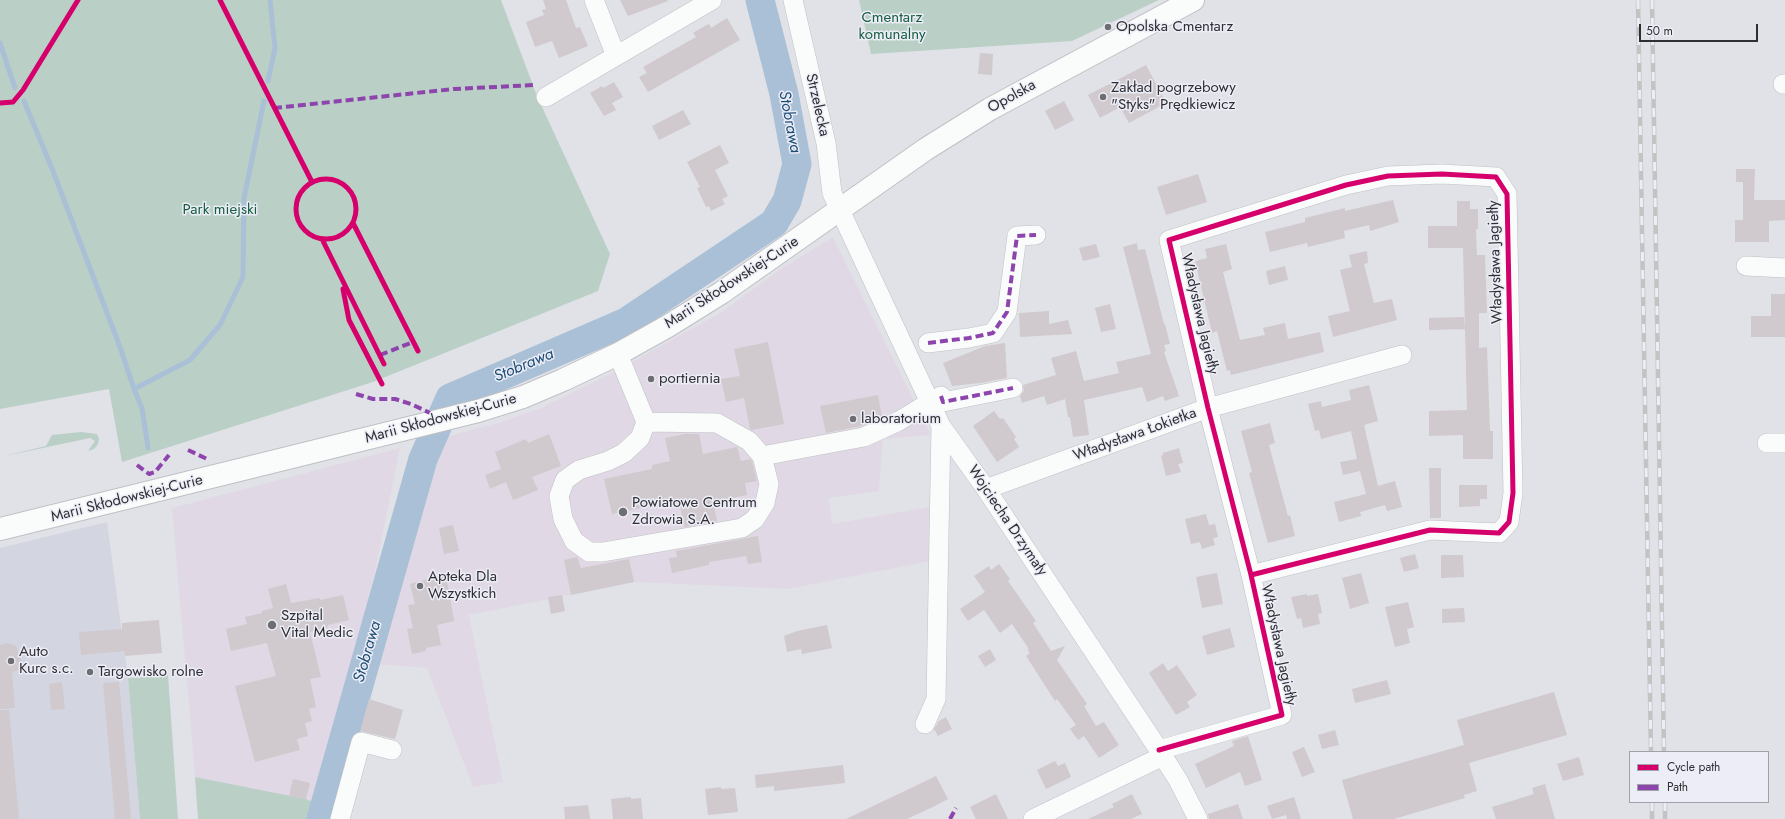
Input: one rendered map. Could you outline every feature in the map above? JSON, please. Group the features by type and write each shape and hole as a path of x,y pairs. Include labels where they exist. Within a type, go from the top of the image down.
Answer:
{"main road":[{"name":"Opolska","path":"840,210 926,149 990,109 1194,0"},
{"name":"Marii Skłodowskiej-Curie","path":"0,530 469,413 523,397 618,354 668,326 721,293 840,210"}],"street":[{"path":"594,0 616,56"},
{"path":"546,97 712,0"},
{"name":"Strzelecka","path":"793,0 825,139 832,193 840,210"},
{"name":"Władysława Jagiełły","path":"1161,753 1282,715 1251,575 1208,408 1169,240 1346,185 1388,176 1442,174 1496,177 1507,194 1513,493 1509,522 1498,533 1430,530 1251,575"},
{"name":"Wojciecha Drzymały","path":"840,210 935,399 941,426 986,490 1161,753 1178,780 1198,819"},
{"path":"928,343 969,338 993,333 1007,312 1017,236 1036,235"},
{"path":"1746,266 1785,268"},
{"path":"618,354 646,422 640,438 624,453 608,461 579,470 565,480 559,496 563,520 574,541 589,552 603,552 742,528 755,519 765,504 769,484 762,456 749,441 717,423 646,422"},
{"name":"Władysława Łokietka","path":"986,490 1208,408 1402,355"},
{"path":"762,456 864,437 899,421 935,399 943,402 1012,388"},
{"path":"925,724 936,699 941,426"},
{"path":"342,811 361,742 392,750"},
{"path":"1033,819 1161,753"}],"shaded area":[{"name":"Powiatowe Centrum Zdrowia S.A.","path":"833,237 931,435 883,439 879,491 829,498 832,524 929,507 930,561 788,589 634,582 469,615 503,782 473,787 427,668 373,664 398,573 438,439 504,421 541,408 612,373 720,313 778,271"},
{"name":"Szpital Vital Medic","path":"400,448 375,572 318,804 306,799 195,777 172,508"},
{"name":"Targowisko rolne","path":"107,522 128,678 140,819 0,819 0,548"}],"green space":[{"name":"Park miejski","path":"0,0 501,0 537,96 610,254 598,291 373,382 122,462 109,389 0,409"},
{"name":"Cmentarz komunalny","path":"859,0 1159,0 1072,41 871,54"},
{"path":"81,432 97,434 99,439 98,444 94,449 88,451 95,441 90,438 0,457 46,446 52,435"},
{"path":"168,675 178,819 140,819 128,678"},
{"path":"195,777 306,799 318,804 315,819 198,819"}],"building":[{"path":"543,0 566,0 576,28 580,27 588,46 559,58 552,41 535,47 526,22 544,15 542,10 546,9"},
{"path":"620,0 667,0 668,1 628,16"},
{"path":"727,18 740,40 648,92 639,77 647,73 643,67 696,37 693,33 701,28 709,24 711,28"},
{"path":"980,53 993,54 992,75 978,74"},
{"path":"1146,65 1166,103 1129,123 1120,107 1100,118 1088,95"},
{"path":"614,82 623,97 612,103 616,110 604,116 590,93 602,86 603,88"},
{"path":"1064,101 1074,120 1055,130 1045,111"},
{"path":"683,110 691,124 659,140 652,126"},
{"path":"720,145 729,163 715,170 728,196 722,199 725,204 711,211 709,206 706,207 697,188 700,187 687,162"},
{"path":"1736,169 1755,169 1754,200 1785,200 1785,220 1769,221 1769,242 1735,242 1735,220 1743,220 1743,182 1736,182"},
{"path":"1198,174 1207,202 1166,215 1157,187"},
{"path":"1393,200 1399,222 1370,231 1369,225 1344,231 1345,238 1308,247 1307,243 1270,252 1265,232 1305,222 1305,218 1345,208 1345,211"},
{"path":"1457,201 1470,201 1470,209 1478,209 1478,229 1476,229 1477,255 1485,255 1487,313 1479,313 1479,348 1487,347 1490,431 1493,431 1493,459 1463,459 1463,435 1429,436 1429,411 1467,410 1463,248 1428,248 1428,226 1457,226"},
{"path":"1137,243 1138,250 1145,249 1170,344 1164,345 1166,351 1164,352 1179,396 1165,401 1163,396 1147,402 1142,387 1084,400 1089,435 1073,437 1065,399 1047,405 1044,396 1022,403 1020,396 1024,391 1023,385 1056,375 1051,358 1076,351 1084,381 1119,373 1116,362 1151,354 1123,247"},
{"path":"1096,244 1100,257 1083,261 1079,248"},
{"path":"1226,244 1232,269 1223,272 1240,340 1265,335 1263,328 1285,323 1288,339 1320,332 1324,352 1231,375 1230,370 1227,371 1217,331 1212,333 1195,261 1207,258 1205,249"},
{"path":"1367,251 1368,263 1364,264 1374,303 1392,299 1397,320 1333,337 1328,316 1350,311 1340,270 1352,267 1349,255"},
{"path":"1285,266 1288,280 1269,285 1266,271"},
{"path":"1771,294 1785,294 1785,337 1751,337 1751,316 1771,316"},
{"path":"1110,304 1116,329 1101,332 1095,308"},
{"path":"1049,311 1049,324 1068,320 1072,334 1020,337 1019,313"},
{"path":"1464,317 1465,329 1429,330 1429,318"},
{"path":"768,342 784,424 752,430 750,429 744,398 726,402 721,379 740,376 734,349"},
{"path":"1005,343 1007,378 952,386 943,363 985,346"},
{"path":"1369,385 1378,421 1364,425 1378,486 1395,481 1402,507 1387,511 1385,505 1360,512 1361,516 1339,522 1334,502 1366,494 1360,471 1343,475 1340,462 1357,459 1351,431 1321,439 1319,430 1315,431 1308,404 1321,401 1322,407 1351,400 1349,390"},
{"name":"laboratorium","path":"878,395 882,417 861,426 826,433 820,406"},
{"path":"994,411 1000,419 1003,418 1016,437 1014,439 1019,447 997,462 973,426"},
{"path":"1270,423 1275,443 1269,445 1288,516 1290,515 1295,536 1268,543 1249,473 1252,472 1241,431"},
{"path":"549,434 561,466 532,477 538,490 513,500 506,482 490,489 485,475 501,469 495,452 526,439 528,443"},
{"path":"685,434 699,434 703,454 737,447 741,461 750,459 752,461 757,481 745,483 747,495 713,502 717,521 684,527 679,500 612,514 604,479 652,469 652,465 670,461 665,438"},
{"path":"1179,448 1183,463 1178,464 1181,472 1166,476 1161,456 1163,453"},
{"path":"1429,468 1441,468 1441,518 1430,518"},
{"path":"1459,485 1487,485 1487,499 1480,499 1480,506 1459,507"},
{"path":"1206,514 1209,525 1215,524 1218,537 1213,538 1215,545 1202,549 1200,542 1191,544 1185,519"},
{"path":"453,525 459,551 444,554 439,528"},
{"path":"758,536 762,562 748,564 746,556 709,562 709,565 672,573 669,558 677,557 676,551"},
{"path":"1415,554 1419,568 1404,572 1400,558"},
{"path":"1441,555 1463,555 1464,577 1441,578"},
{"path":"577,557 581,568 629,559 634,582 571,595 564,560"},
{"path":"999,564 1010,579 1008,581 1036,621 1033,623 1051,651 1065,646 1057,660 1087,704 1084,706 1096,726 1104,722 1119,745 1099,758 1084,736 1078,740 1070,729 1076,725 1057,699 1055,701 1026,656 1030,653 1027,649 1029,649 1012,624 1000,633 984,610 968,621 960,609 985,592 974,576 989,566 991,570"},
{"path":"1217,573 1223,604 1202,608 1196,577"},
{"path":"1361,573 1369,603 1350,609 1342,578"},
{"path":"446,574 454,621 437,625 441,645 426,648 426,651 412,654 407,629 413,628 408,605 415,604 410,584"},
{"path":"286,584 291,603 320,598 320,600 343,595 349,620 328,625 328,627 310,632 321,677 310,679 316,707 309,709 312,721 305,723 308,736 297,739 300,750 255,762 235,686 276,676 267,643 231,651 226,629 247,624 245,617 262,613 262,611 273,608 268,589"},
{"path":"1307,594 1307,596 1318,594 1322,613 1318,614 1320,624 1303,628 1301,618 1297,619 1291,597"},
{"path":"562,595 565,611 551,614 548,597"},
{"path":"1408,602 1414,627 1407,629 1410,643 1395,647 1385,607"},
{"path":"1464,608 1465,622 1442,623 1442,609"},
{"path":"159,620 162,653 125,656 124,651 81,655 79,632 122,629 122,623"},
{"path":"827,625 832,648 802,654 801,649 787,652 784,636 797,631"},
{"path":"1230,628 1235,647 1207,655 1202,636"},
{"path":"7,643 16,646 24,668 12,672 15,708 0,709 0,645"},
{"path":"990,649 996,660 985,667 978,656"},
{"path":"1163,663 1168,671 1177,665 1197,695 1187,702 1190,707 1176,715 1149,673"},
{"path":"1387,680 1391,694 1355,703 1352,689"},
{"path":"62,682 65,709 51,710 49,684"},
{"path":"119,682 131,819 115,819 103,683"},
{"path":"1554,692 1567,735 1469,763 1477,791 1464,795 1465,798 1394,819 1353,819 1342,780 1464,745 1457,720"},
{"path":"369,699 403,710 395,739 360,731"},
{"path":"0,710 9,710 19,819 0,819"},
{"path":"946,717 952,729 938,736 934,729 939,721"},
{"path":"1335,730 1339,745 1322,749 1318,735"},
{"path":"1248,736 1262,780 1245,786 1240,772 1206,788 1195,764 1234,746 1232,741"},
{"path":"1304,747 1315,772 1302,777 1292,752"},
{"path":"1579,757 1584,775 1563,781 1557,764"},
{"path":"1055,761 1058,766 1065,763 1071,777 1046,789 1037,770"},
{"path":"843,765 845,783 774,791 774,786 756,788 755,775"},
{"path":"936,776 948,799 933,807 907,819 846,819"},
{"path":"293,779 310,783 306,799 289,796"},
{"path":"1545,784 1555,819 1496,819 1492,807 1534,794 1532,788"},
{"path":"721,787 721,789 735,788 738,812 708,815 705,789"},
{"path":"996,794 1008,819 976,819 970,807"},
{"path":"1132,794 1142,814 1131,819 1088,819 1114,807 1112,804"},
{"path":"631,797 631,799 641,798 643,819 613,819 611,799"},
{"path":"1294,797 1301,819 1287,819 1286,815 1272,819 1267,806"},
{"path":"1238,804 1243,819 1209,819 1208,814"},
{"path":"588,805 590,819 565,819 564,807"}],"waterway":[{"path":"268,81 275,48 270,0"},
{"name":"Stobrawa","path":"321,819 423,459 450,398 626,322 774,223 787,201 797,164 784,94 760,0"},
{"path":"0,43 15,88"},
{"path":"24,101 53,171 142,408 148,448"},
{"path":"134,389 190,360 220,325 243,277 244,198 264,101"}],"railway":[{"path":"1638,0 1651,751"},
{"path":"1652,0 1664,751"},
{"path":"1652,803 1652,819"},
{"path":"1665,803 1665,819"}],"marked path":[{"path":"274,108 454,89 535,85"},
{"path":"928,343 969,338 993,333 1007,312 1017,236 1036,235"},
{"path":"380,355 413,342"},
{"path":"941,396 943,402 1013,388"},
{"path":"356,394 373,399 395,399 411,404 430,413"},
{"path":"188,450 207,459"},
{"path":"137,465 149,474 155,472 169,455"},
{"path":"950,819 956,808"}],"cycle path":[{"path":"0,103 13,102 23,90 78,0"},
{"path":"220,0 312,182"},
{"path":"1159,750 1282,715 1251,575 1208,408 1169,240 1346,185 1388,176 1442,174 1496,177 1507,194 1513,493 1509,522 1499,533 1430,530 1251,575"},
{"path":"326,179 342,184 347,188 351,193 356,209 351,225 347,230 342,234 326,239 310,234 305,230 301,225 296,209 301,193 305,188 310,184 326,179"},
{"path":"353,223 418,351"},
{"path":"322,239 384,364"},
{"path":"343,289 349,320 382,384"}],"place":[{"name":"Opolska Cmentarz","path":"1108,27"},
{"name":"Zakład pogrzebowy \"Styks\" Prędkiewicz","path":"1103,97"},
{"name":"portiernia","path":"651,379"},
{"name":"laboratorium","path":"853,419"},
{"name":"Powiatowe Centrum Zdrowia S.A.","path":"623,512"},
{"name":"Apteka Dla Wszystkich","path":"420,586"},
{"name":"Szpital Vital Medic","path":"272,625"},
{"name":"Auto Kurc s.c.","path":"11,661"},
{"name":"Targowisko rolne","path":"90,672"}]}
